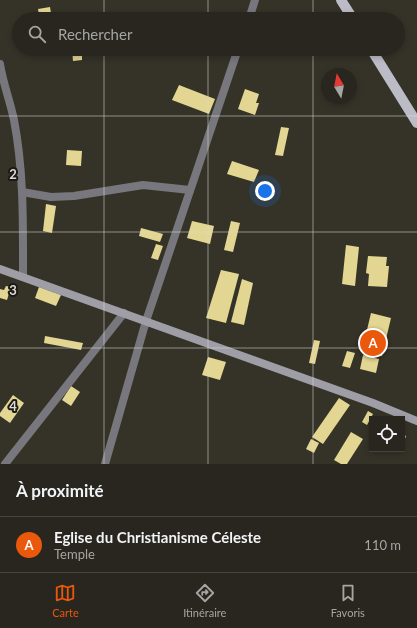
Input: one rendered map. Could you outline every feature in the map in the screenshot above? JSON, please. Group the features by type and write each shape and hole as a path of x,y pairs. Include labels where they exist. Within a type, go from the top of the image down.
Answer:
{"main road":[{"path":"341,0 349,12"},
{"path":"375,56 417,122"}],"street":[{"path":"251,12 255,0"},
{"path":"105,464 146,321 236,56"},
{"path":"0,64 1,80 14,120 22,192 23,276"},
{"path":"22,192 51,198 74,196 143,185 190,190"},
{"path":"0,269 23,276 417,421"},
{"path":"5,464 124,313"}],"building":[{"path":"50,7 51,12 38,12 38,9"},
{"path":"73,56 82,56 82,60 73,61"},
{"path":"179,85 215,99 209,114 172,100"},
{"path":"245,89 259,94 256,103 259,103 255,115 238,109"},
{"path":"281,127 289,128 283,156 275,155"},
{"path":"67,150 82,151 81,166 66,165"},
{"path":"232,161 259,170 254,182 227,174"},
{"path":"46,204 56,206 52,233 43,231"},
{"path":"192,221 214,226 210,244 187,238"},
{"path":"231,221 240,223 233,252 224,250"},
{"path":"141,228 163,234 160,242 139,236"},
{"path":"156,244 163,246 158,260 151,258"},
{"path":"346,245 359,247 355,286 342,284"},
{"path":"368,256 387,257 386,266 389,266 387,287 368,286 369,274 366,273"},
{"path":"221,270 239,274 226,323 206,318"},
{"path":"242,279 253,283 244,325 231,322"},
{"path":"6,286 11,287 7,300 0,298 0,289 4,290"},
{"path":"39,287 61,295 56,306 35,298"},
{"path":"371,313 391,318 382,356 362,351"},
{"path":"45,336 83,343 81,350 44,343"},
{"path":"314,340 320,341 315,364 309,363"},
{"path":"347,351 355,353 350,368 342,366"},
{"path":"363,355 379,359 376,373 360,369"},
{"path":"208,357 226,362 220,380 202,375"},
{"path":"71,386 80,392 71,406 62,400"},
{"path":"13,395 24,403 10,423 0,416 0,413"},
{"path":"339,398 350,405 323,444 312,437"},
{"path":"368,411 373,414 372,416 369,416 367,425 362,422"},
{"path":"351,432 363,439 347,464 341,464 334,460"},
{"path":"311,439 319,443 314,453 306,449"}],"place":[{"name":"Eglise du Christianisme Céleste","path":"373,343"}]}
